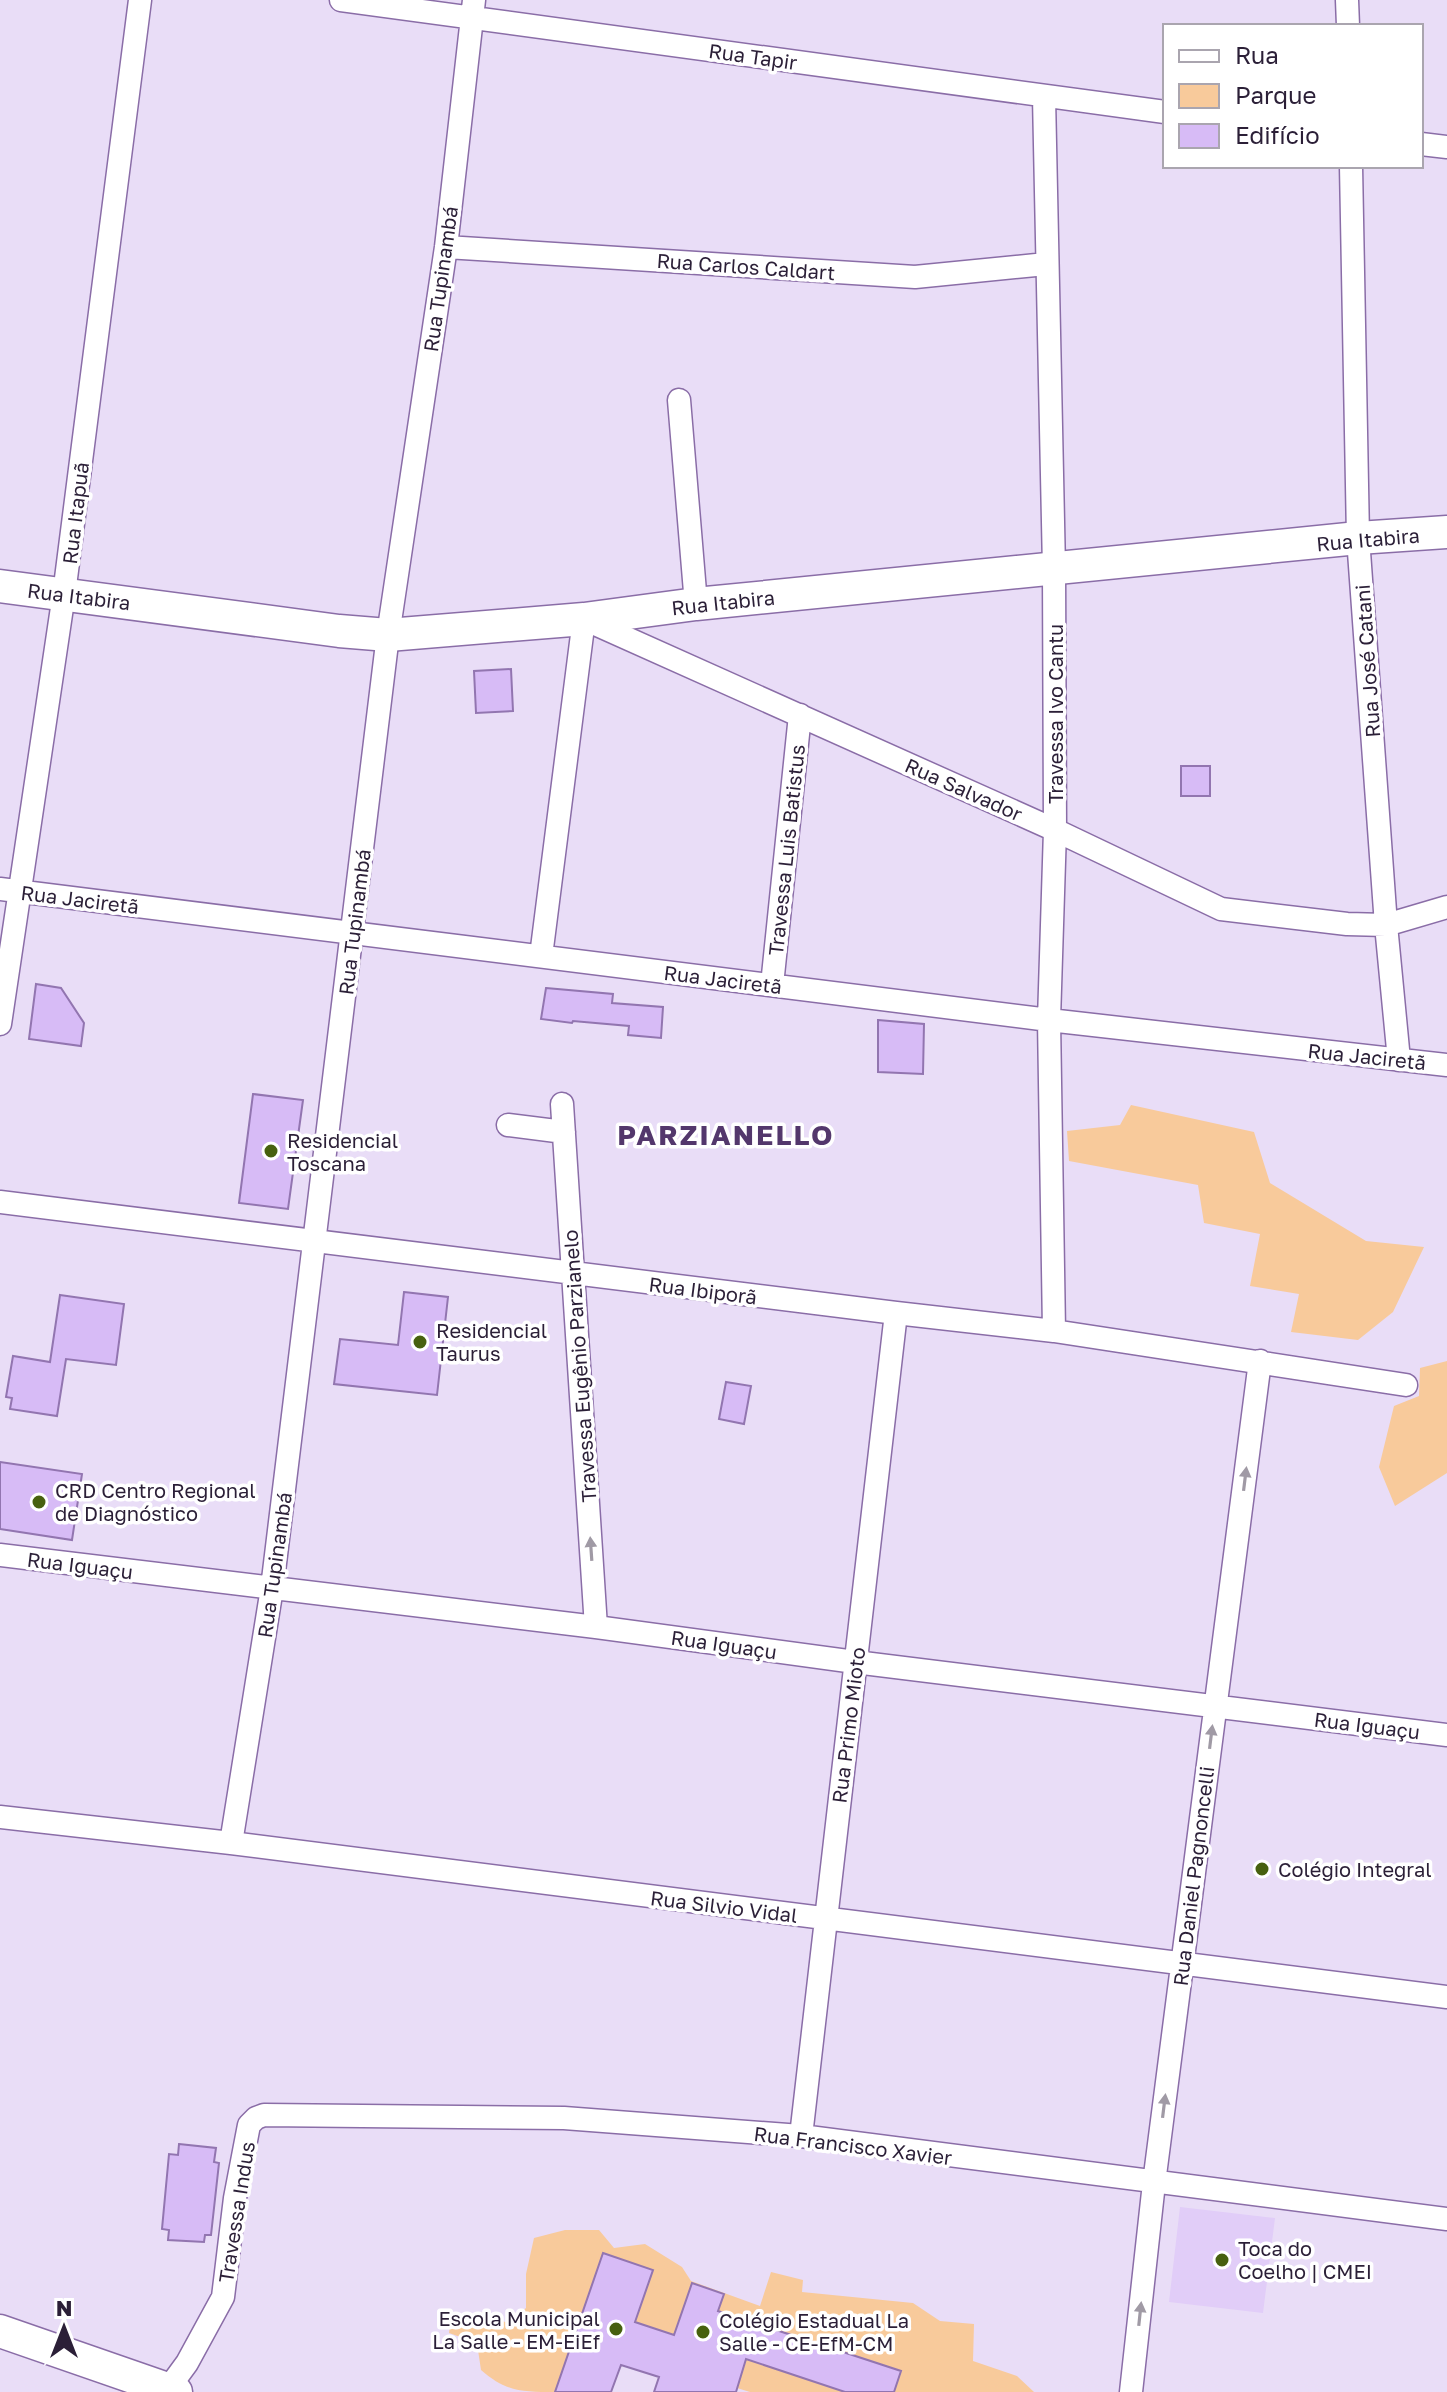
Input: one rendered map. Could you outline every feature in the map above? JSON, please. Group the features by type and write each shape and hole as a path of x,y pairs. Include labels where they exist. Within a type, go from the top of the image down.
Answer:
{"street":[{"name":"Rua Itapuã","path":"0,1024 9,890 64,594 140,0"},
{"name":"Rua Tapir","path":"341,0 473,8 1044,97 1163,112"},
{"path":"1347,0 1348,24"},
{"name":"Rua Tupinambá","path":"231,1843 272,1588 388,635 446,247 473,8"},
{"name":"Travessa Ivo Cantu","path":"1044,97 1054,569 1055,830 1049,1020 1054,1331"},
{"path":"1423,144 1447,147"},
{"name":"Rua José Catani","path":"1351,168 1358,538 1399,1060"},
{"name":"Rua Carlos Caldart","path":"446,247 915,277 1046,264"},
{"path":"679,400 696,604"},
{"name":"Rua Itabira","path":"0,586 388,635 584,619 696,604 1358,538 1447,532"},
{"path":"541,956 584,619"},
{"name":"Rua Salvador","path":"584,619 1055,830 1221,909 1347,924 1386,925 1447,907"},
{"name":"Travessa Luis Batistus","path":"772,985 800,715"},
{"name":"Rua Jaciretã","path":"9,890 1049,1020 1447,1065"},
{"name":"Travessa Eugênio Parzianelo","path":"562,1104 596,1627"},
{"path":"508,1125 564,1132"},
{"name":"Rua Ibiporã","path":"0,1202 1054,1331 1406,1385"},
{"name":"Rua Primo Mioto","path":"801,2136 896,1313"},
{"name":"Rua Daniel Pagnoncelli","path":"1131,2392 1154,2183 1260,1361"},
{"name":"Rua Iguaçu","path":"0,1555 1447,1735"},
{"name":"Rua Silvio Vidal","path":"0,1817 231,1843 1447,1997"},
{"name":"Rua Francisco Xavier","path":"256,2118 264,2115 564,2118 801,2136 1447,2219"},
{"name":"Travessa Indus","path":"172,2391 223,2297 235,2198 249,2125 256,2118"},
{"path":"0,2331 172,2391"}],"shaded area":[{"name":"Toca do Coelho | CMEI","path":"1180,2207 1275,2218 1263,2313 1169,2302"}],"green space":[{"path":"1131,1105 1254,1132 1270,1183 1366,1241 1424,1247 1393,1312 1358,1340 1291,1332 1299,1294 1250,1286 1260,1234 1204,1223 1198,1185 1069,1161 1067,1131 1120,1125"},
{"path":"1447,1361 1447,1473 1395,1506 1379,1467 1394,1406 1419,1396 1420,1368"},
{"path":"565,2230 599,2230 614,2248 645,2244 682,2267 691,2281 760,2306 771,2272 803,2280 802,2292 913,2303 940,2321 974,2324 973,2361 1017,2376 1034,2392 894,2392 900,2371 734,2316 702,2357 724,2294 692,2283 674,2335 635,2322 653,2270 604,2253 555,2392 507,2387 481,2370 478,2350 466,2339 449,2333 451,2318 485,2312 507,2323 526,2308 526,2274 534,2238"},
{"path":"746,2359 845,2392 750,2392 737,2388"}],"building":[{"path":"511,669 513,711 476,713 474,671"},
{"path":"1181,766 1210,766 1210,796 1181,796"},
{"path":"36,984 61,988 84,1023 81,1046 29,1039"},
{"path":"546,988 613,994 612,1003 663,1007 661,1038 628,1035 629,1026 541,1019"},
{"path":"878,1020 924,1024 923,1074 878,1072"},
{"name":"Residencial Toscana","path":"253,1094 303,1100 288,1209 239,1203"},
{"name":"Residencial Taurus","path":"404,1292 448,1297 437,1395 334,1384 340,1339 398,1345"},
{"path":"60,1295 124,1304 116,1365 66,1359 57,1416 10,1409 12,1398 6,1397 13,1356 50,1362"},
{"path":"726,1382 751,1386 744,1424 719,1419"},
{"name":"CRD Centro Regional de Diagnóstico","path":"0,1462 82,1474 72,1540 0,1529"},
{"path":"179,2144 216,2148 214,2162 219,2163 211,2235 205,2235 204,2242 168,2240 169,2230 162,2229 169,2154 178,2155"},
{"name":"Colégio Estadual La Salle - CE-EfM-CM","path":"603,2253 653,2270 635,2322 674,2335 692,2283 724,2294 718,2311 901,2371 894,2392 845,2392 746,2359 736,2392 654,2392 659,2377 621,2365 611,2392 555,2392"}],"place":[{"name":"Residencial Toscana","path":"271,1151"},
{"name":"Residencial Taurus","path":"420,1342"},
{"name":"CRD Centro Regional de Diagnóstico","path":"39,1502"},
{"name":"Colégio Integral","path":"1262,1869"},
{"name":"Toca do Coelho | CMEI","path":"1222,2260"},
{"name":"Escola Municipal La Salle - EM-EiEf","path":"616,2329"},
{"name":"Colégio Estadual La Salle - CE-EfM-CM","path":"703,2332"}],"district":[{"name":"PARZIANELLO","path":"726,1134"}]}
